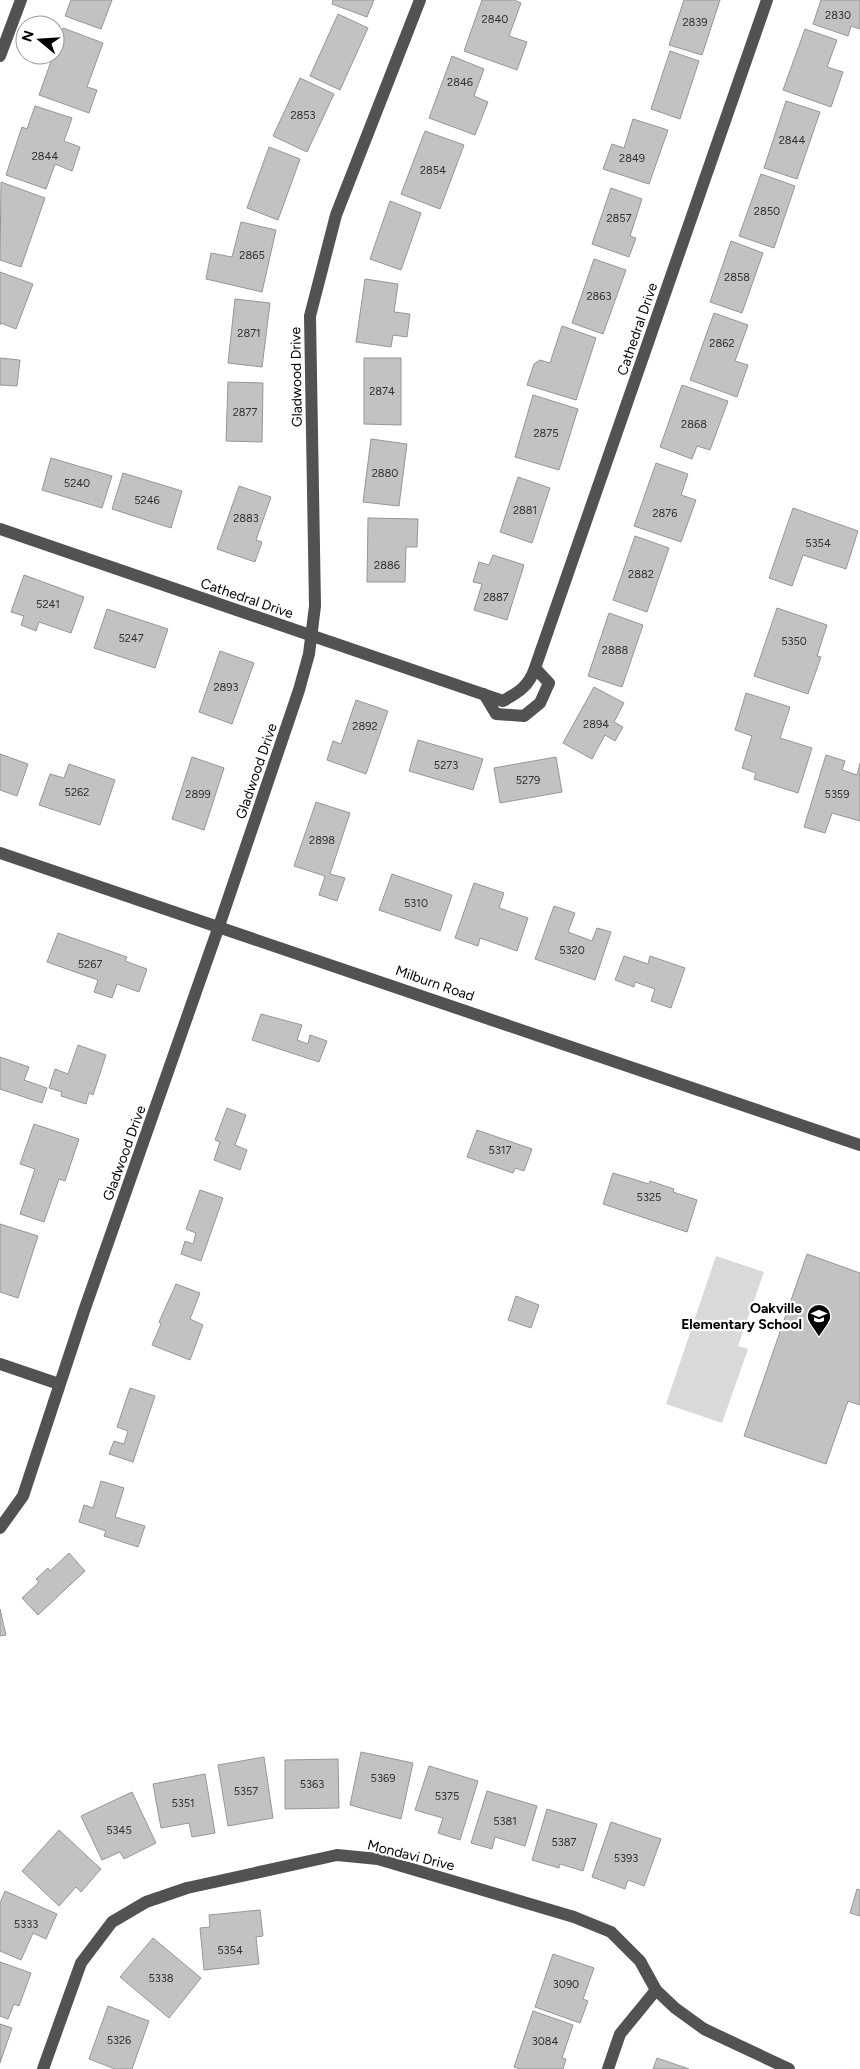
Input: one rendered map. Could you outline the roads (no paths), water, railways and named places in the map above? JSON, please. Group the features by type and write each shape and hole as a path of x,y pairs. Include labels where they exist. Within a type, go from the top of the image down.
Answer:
{"street":[{"path":"0,56 21,0"},
{"name":"Gladwood Drive","path":"0,1528 23,1496 59,1384 219,926 299,690 312,636 315,606 310,316 336,215 420,0"},
{"name":"Cathedral Drive","path":"0,529 503,701 522,690 532,678 767,0"},
{"path":"484,694 496,714 524,716 540,703 549,683 535,668"},
{"name":"Milburn Road","path":"0,852 860,1145"},
{"path":"0,1364 59,1384"},
{"name":"Mondavi Drive","path":"43,2069 81,1963 112,1922 146,1902 186,1888 337,1855 378,1859 574,1917 611,1932 640,1962 656,1990 704,2029 788,2069"},
{"path":"608,2069 620,2034 656,1990"}],"place":[{"name":"Oakville Elementary School","path":"819,1337"}]}
